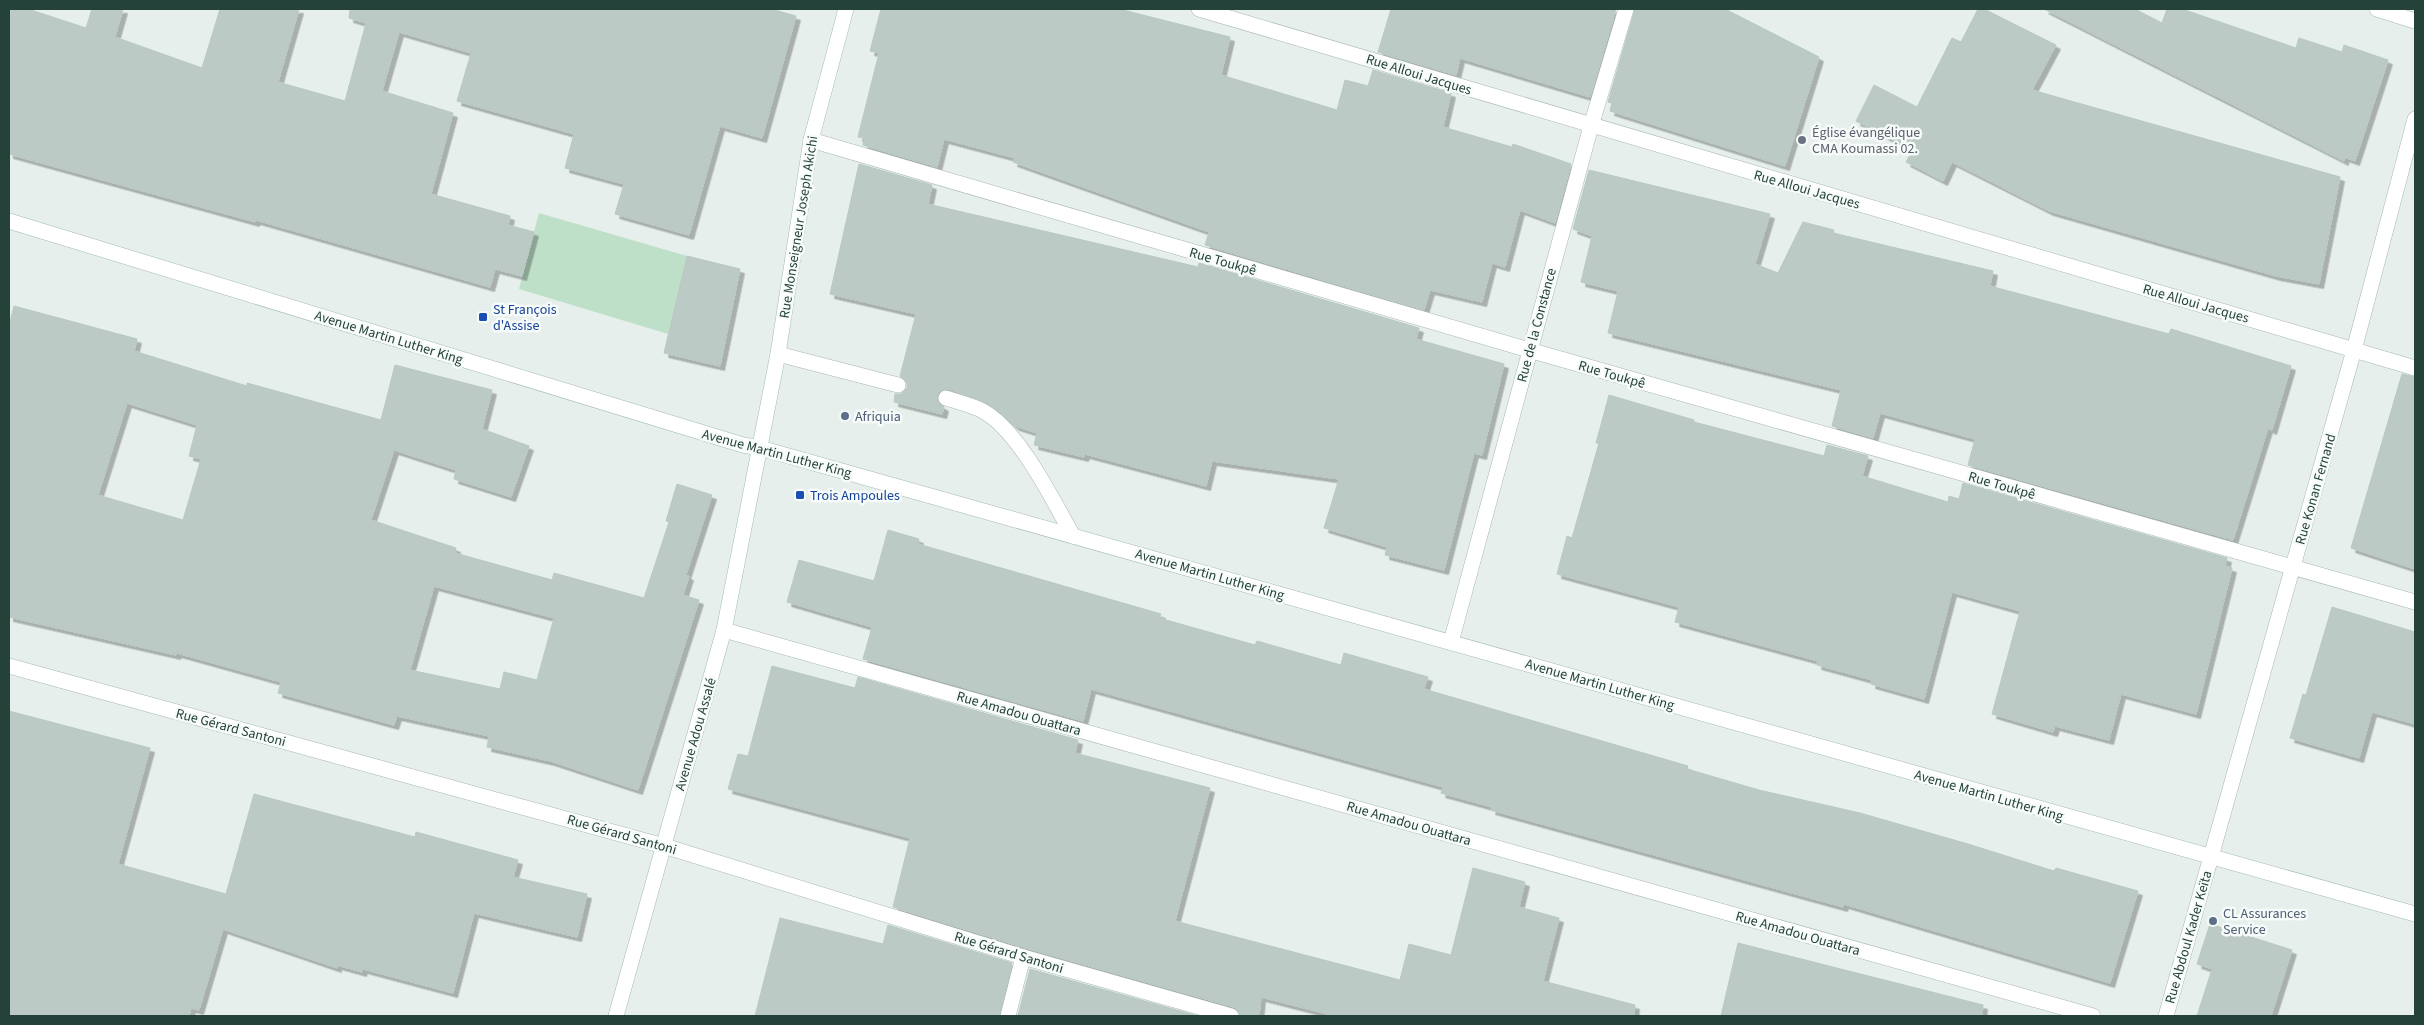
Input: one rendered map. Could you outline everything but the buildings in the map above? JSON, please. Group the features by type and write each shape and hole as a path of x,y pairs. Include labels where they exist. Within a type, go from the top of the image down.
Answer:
{"street":[{"name":"Rue Monseigneur Joseph Akichi","path":"760,448 778,354 811,140 846,9"},
{"name":"Rue Alloui Jacques","path":"1199,9 1590,126 2415,368"},
{"name":"Rue de la Constance","path":"1451,642 1590,126 1626,9"},
{"path":"2377,9 2415,21"},
{"name":"Rue Konan Fernand","path":"2211,858 2354,350 2415,119"},
{"name":"Rue Toukpê","path":"811,140 1529,350 2415,602"},
{"name":"Avenue Martin Luther King","path":"9,222 724,439 2415,914"},
{"path":"778,354 898,385"},
{"path":"946,398 983,411 1016,442 1033,465 1073,536"},
{"name":"Avenue Adou Assalé","path":"616,1016 724,630 760,448"},
{"name":"Rue Amadou Ouattara","path":"724,630 2093,1016"},
{"name":"Rue Gérard Santoni","path":"9,666 664,846 1023,957 1231,1016"},
{"name":"Rue Abdoul Kader Keïta","path":"2166,1016 2211,858"},
{"path":"1008,1016 1023,957"}],"green space":[{"path":"539,213 687,256 668,334 519,289"}],"place":[{"name":"Église évangélique CMA Koumassi 02.","path":"1802,140"},
{"name":"St François d'Assise","path":"483,317"},
{"name":"Afriquia","path":"845,416"},
{"name":"Trois Ampoules","path":"800,495"},
{"name":"CL Assurances Service","path":"2213,921"}]}
